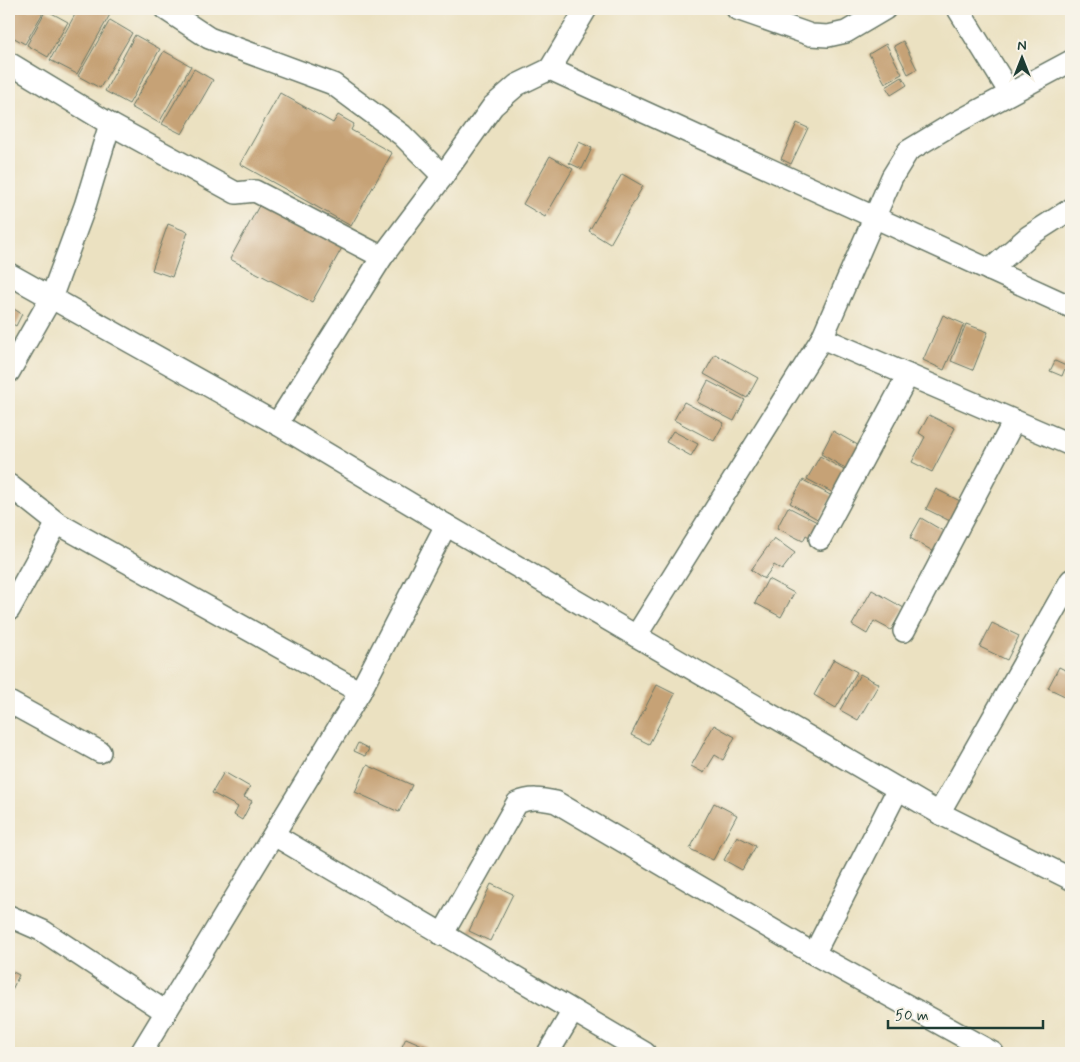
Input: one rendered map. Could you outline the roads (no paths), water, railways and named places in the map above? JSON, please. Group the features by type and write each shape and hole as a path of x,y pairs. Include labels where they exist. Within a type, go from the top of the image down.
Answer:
{"street":[{"path":"165,9 209,38 333,84 402,135 443,176"},
{"path":"277,424 382,257 493,106 517,85 550,69 586,9"},
{"path":"737,9 811,35 828,36 846,32 885,9"},
{"path":"958,9 1010,93"},
{"path":"636,636 822,338 892,177 908,150 1071,61"},
{"path":"9,63 110,124 236,193 255,191 382,257"},
{"path":"550,69 1071,307"},
{"path":"9,372 51,298 85,206 110,124"},
{"path":"990,270 1029,236 1071,209"},
{"path":"9,274 277,424 939,813 1071,880"},
{"path":"822,338 1071,445"},
{"path":"820,539 908,375"},
{"path":"904,631 1014,421"},
{"path":"9,485 57,523 360,692"},
{"path":"9,610 57,523"},
{"path":"141,1053 360,692 446,524"},
{"path":"939,813 1071,580"},
{"path":"9,702 100,752"},
{"path":"814,954 898,789"},
{"path":"442,935 517,803 527,799 556,802 814,954 992,1053"},
{"path":"274,835 645,1053"},
{"path":"9,916 43,931 166,1012"},
{"path":"548,1053 573,1011"}]}
